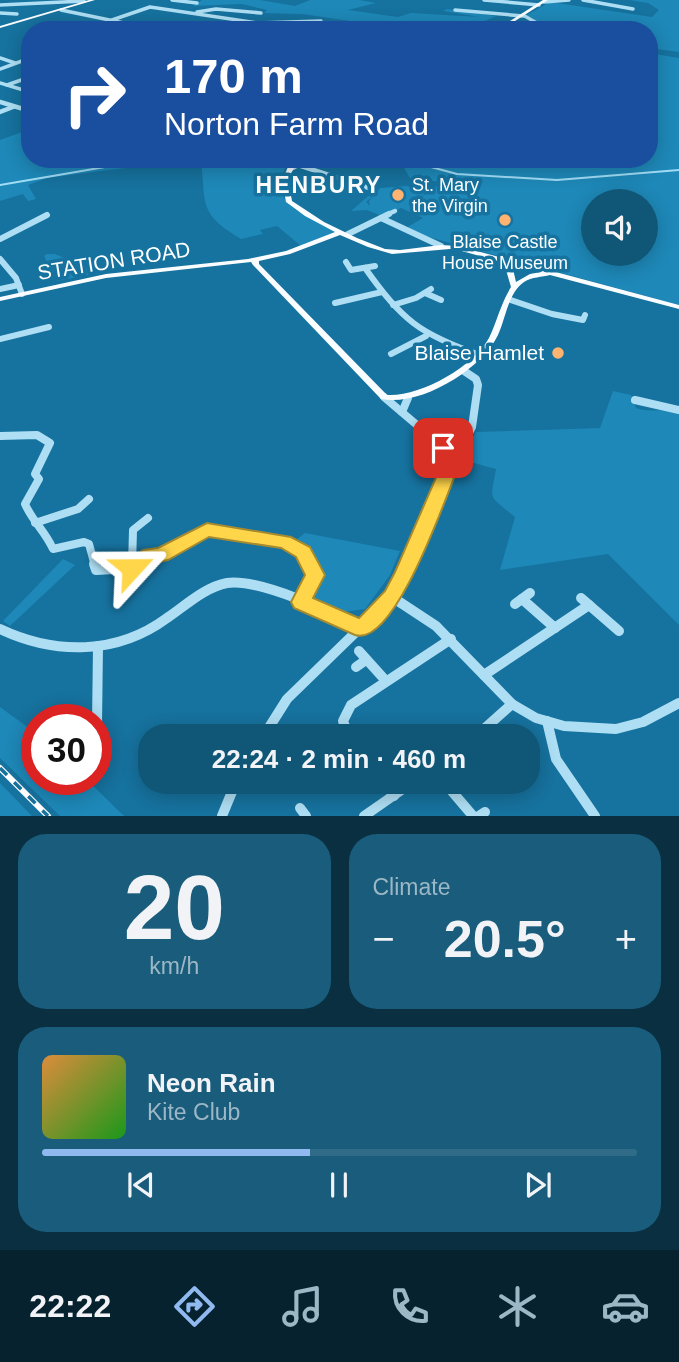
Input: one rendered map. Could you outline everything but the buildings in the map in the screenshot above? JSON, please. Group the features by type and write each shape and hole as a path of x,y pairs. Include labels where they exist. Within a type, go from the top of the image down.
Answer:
{"main road":[{"path":"0,26 93,0"},
{"path":"0,26 71,3 86,1"},
{"path":"513,21 543,2"},
{"path":"289,170 284,191 290,204 386,252 441,246 498,258 679,307"},
{"name":"STATION ROAD","path":"0,299 82,279 255,260 345,233"},
{"path":"255,260 384,397 408,398 464,370 488,346 514,286 509,269 498,258"},
{"path":"514,286 532,275 570,277"}],"street":[{"path":"1,7 17,0"},
{"path":"172,0 197,3"},
{"path":"484,0 569,0"},
{"path":"583,0 633,9"},
{"path":"1,7 71,3"},
{"path":"1,7 15,13"},
{"path":"111,20 150,7 249,21"},
{"path":"65,9 115,21"},
{"path":"194,15 216,9 261,13"},
{"path":"457,10 523,15 533,21"},
{"path":"0,58 16,64"},
{"path":"0,69 21,62"},
{"path":"6,85 21,80"},
{"path":"0,83 21,89"},
{"path":"0,102 21,108"},
{"path":"0,112 13,106"},
{"path":"289,170 294,168"},
{"path":"321,168 372,190"},
{"path":"345,233 395,211"},
{"path":"0,239 7,233 47,215"},
{"path":"381,218 441,246"},
{"path":"0,229 7,233"},
{"path":"0,260 19,285 22,294"},
{"path":"346,262 351,270 375,266"},
{"path":"365,268 406,323 426,336 481,355"},
{"path":"0,289 19,285"},
{"path":"393,305 428,291 441,300"},
{"path":"335,303 382,292"},
{"path":"509,299 552,314 583,320 585,315"},
{"path":"0,339 49,327"},
{"path":"391,354 426,336"},
{"path":"400,350 409,356"},
{"path":"463,445 475,429 477,382 464,370"},
{"path":"271,724 287,699 363,629 392,597 437,498 448,466 446,453 439,443 384,397"},
{"path":"402,412 403,404 408,398"},
{"path":"640,403 679,410"},
{"path":"0,436 37,435 50,443 35,474 39,479 25,504 35,523 44,529 53,549 77,541 89,544 96,570 132,568 149,555 161,555 207,530 285,542 303,552 313,567 315,575 301,602"},
{"path":"35,523 78,509 89,499"},
{"path":"132,568 133,530 148,518"},
{"path":"0,629 16,639 50,648 97,646 138,635 215,587 230,583 247,584 301,602 363,629"},
{"path":"392,597 425,616 512,704 547,721 592,729 616,729 643,722 679,703"},
{"path":"523,599 555,628"},
{"path":"484,674 555,628 585,602 619,631"},
{"path":"344,724 351,705 450,639"},
{"path":"97,646 97,704"},
{"path":"359,651 386,681"},
{"path":"356,667 366,660"},
{"path":"492,724 512,704"},
{"path":"547,721 556,759 595,816"},
{"path":"222,816 230,794"},
{"path":"364,816 397,794"},
{"path":"454,794 473,816"}],"shaded area":[{"path":"202,0 260,0 295,6 310,0 359,0 376,3 348,10 398,17 411,13 479,17 443,11 447,9 496,16 485,21 350,21 302,14 264,13 267,10 242,4 193,6"},
{"path":"629,0 679,0 679,52 658,49 658,21 536,21 527,15 550,2 652,17 659,10 648,3"},
{"path":"658,54 679,58 679,305 421,235 406,228 423,218 401,208 382,216 367,210 351,211 373,192 374,195 366,202 370,206 369,201 380,188 406,186 429,189 420,198 434,187 448,183 410,178 404,168 658,168"},
{"path":"21,132 21,168 125,168 47,178 28,185 36,199 28,201 23,194 0,201 0,140"},
{"path":"202,168 286,168 281,187 291,206 337,231 301,246 277,226 260,230 263,234 241,239 217,222 205,198"},
{"path":"55,254 99,273 57,281 44,256"},
{"path":"613,391 631,395 636,408 679,412 679,625 608,554 500,570 515,517 493,497 496,469 459,459 476,432 600,428"},
{"path":"305,533 400,551 390,575 365,609 344,612 312,598 323,576 311,547 297,539"},
{"path":"63,559 75,565 10,626 3,621"},
{"path":"0,707 21,722 21,778 0,758"},
{"path":"0,783 32,816 0,816"},
{"path":"38,795 102,795 124,816 60,816"}],"waterway":[{"path":"0,185 99,168"},
{"path":"435,168 457,174 557,180 679,170"}],"railway":[{"path":"0,768 48,816"}],"place":[{"name":"St. Mary the Virgin","path":"398,195"},
{"name":"Blaise Castle House Museum","path":"505,220"},
{"name":"Blaise Hamlet","path":"558,353"}],"district":[{"name":"HENBURY","path":"319,185"}],"route":[{"path":"132,568 149,555 161,555 180,542 207,530 285,542 303,552 313,567 315,575 301,602 363,629 392,597 405,573 447,473 448,458 443,448"}]}
